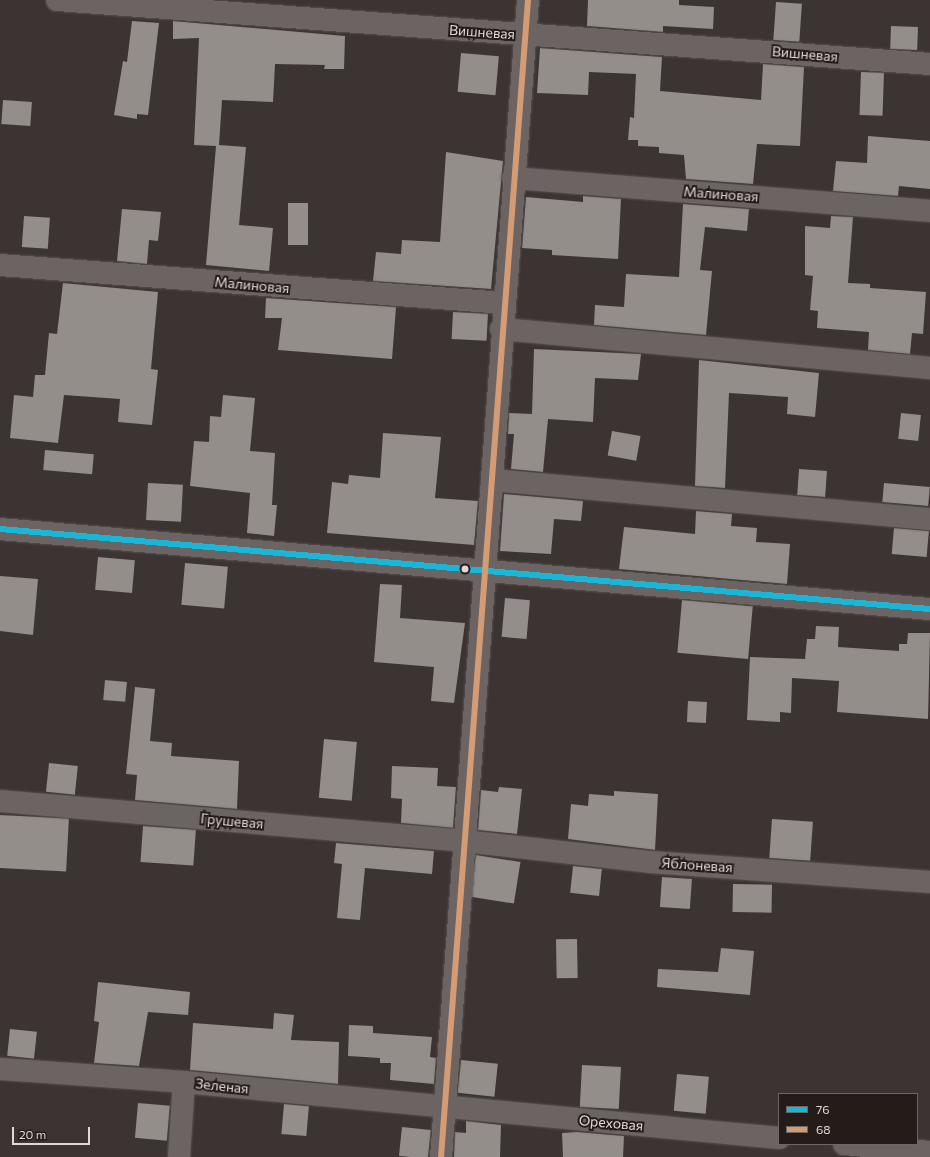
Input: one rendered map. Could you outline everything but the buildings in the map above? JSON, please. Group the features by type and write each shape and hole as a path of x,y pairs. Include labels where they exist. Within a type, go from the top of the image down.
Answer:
{"street":[{"name":"Вишневая","path":"57,0 525,36 930,64"},
{"path":"440,1157 464,841 487,573 502,329 528,0"},
{"name":"Малиновая","path":"513,178 930,211"},
{"name":"Малиновая","path":"0,265 504,303"},
{"path":"502,329 930,368"},
{"path":"492,480 930,519"},
{"path":"0,529 487,573 930,609"},
{"name":"Грушевая","path":"0,801 464,841"},
{"name":"Яблоневая","path":"464,841 650,862 930,882"},
{"name":"Зеленая","path":"0,1069 184,1082 444,1108"},
{"path":"179,1157 184,1082"},
{"name":"Ореховая","path":"444,1108 778,1138"},
{"path":"855,1145 930,1152"}],"transit line":[{"name":"68","path":"441,1157 528,0"},
{"name":"76","path":"0,529 930,609"}]}
